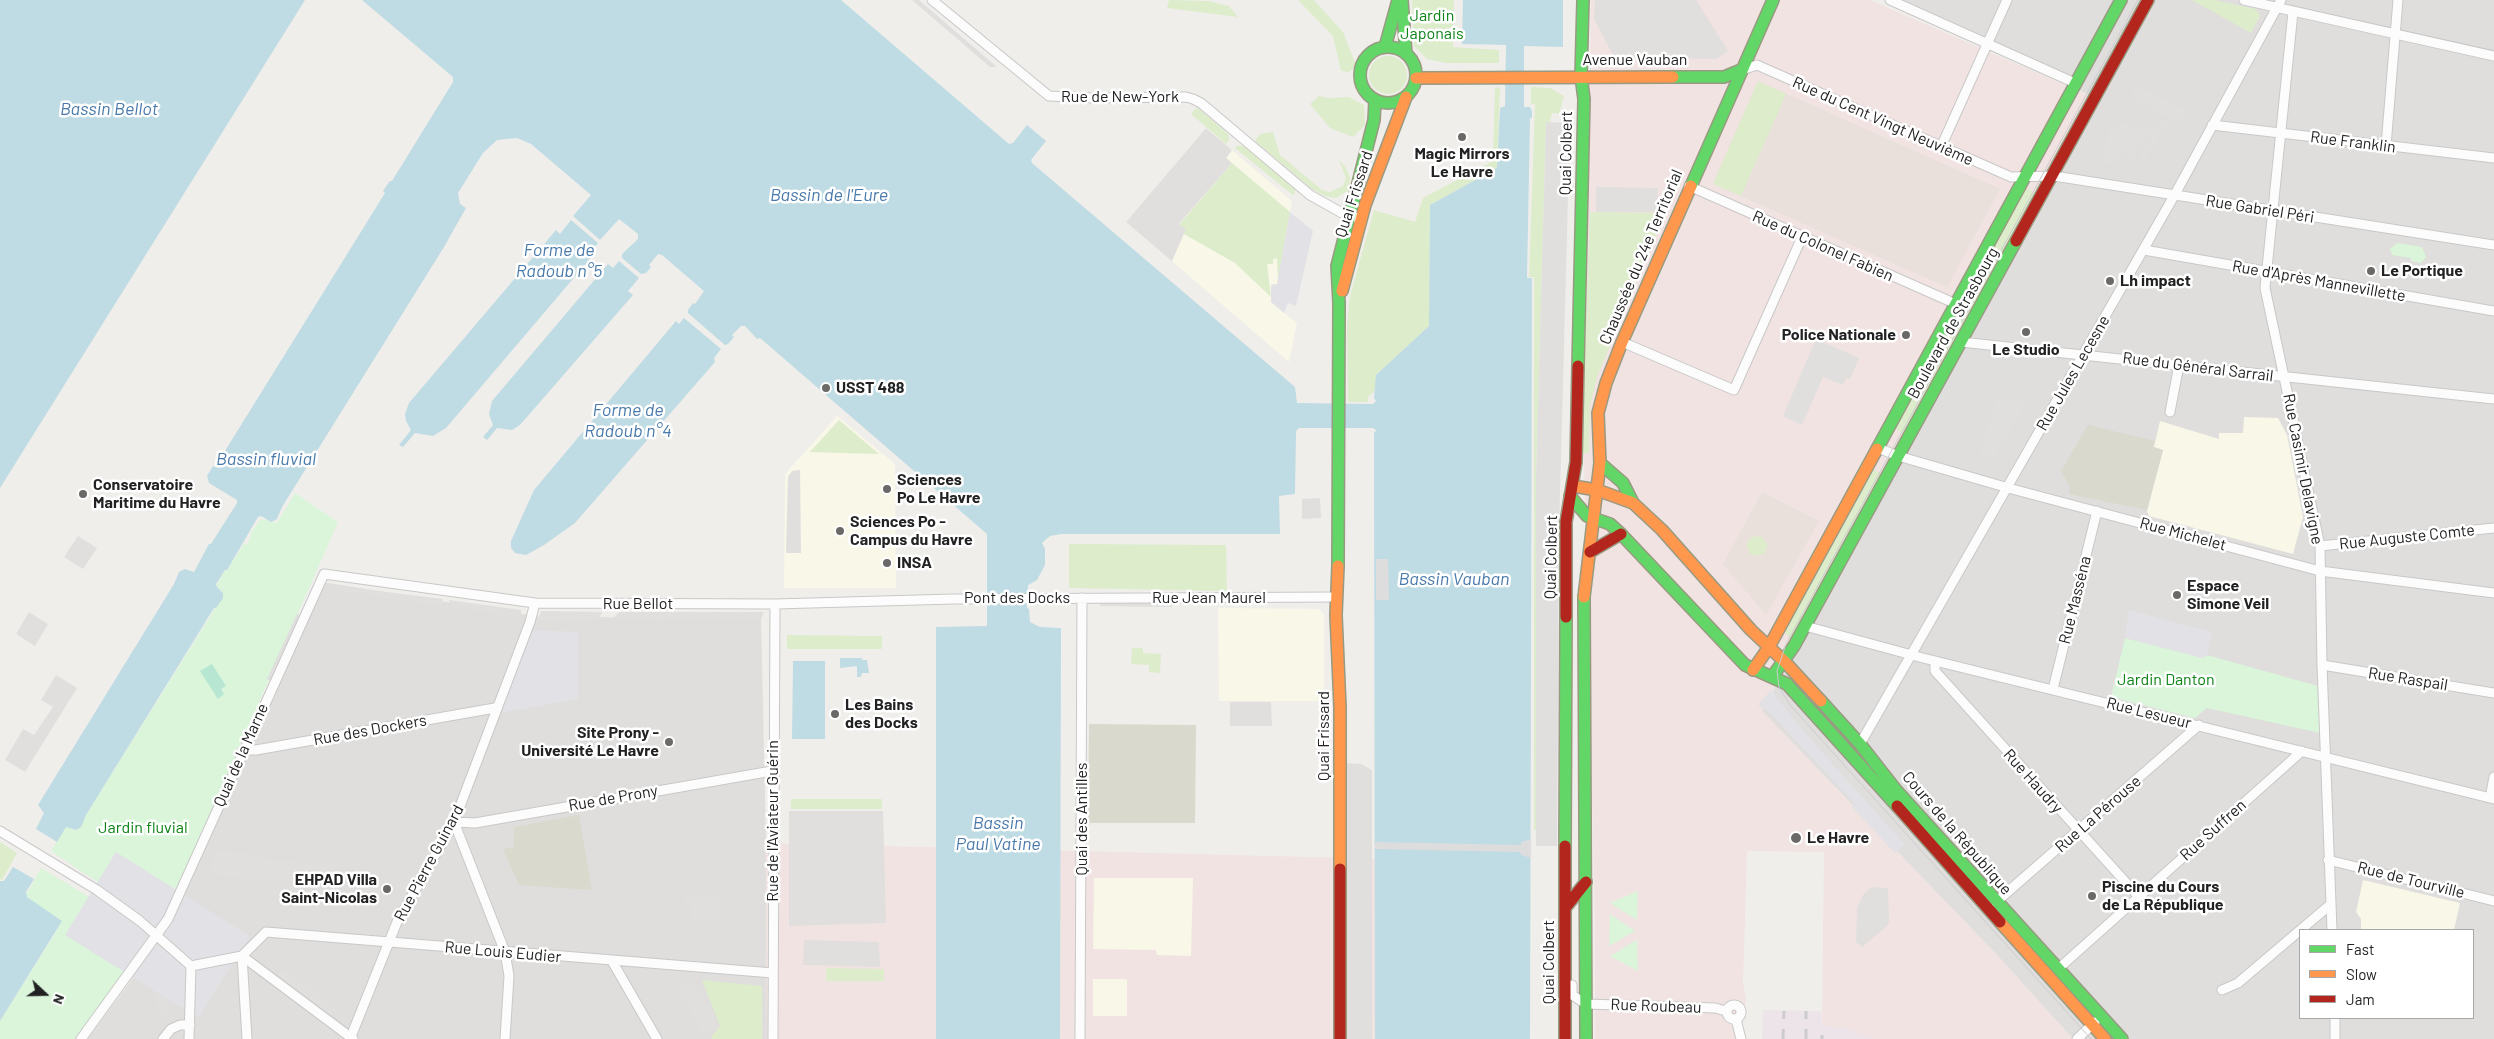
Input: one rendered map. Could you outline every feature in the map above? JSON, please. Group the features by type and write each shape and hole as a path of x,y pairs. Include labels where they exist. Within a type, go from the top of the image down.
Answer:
{"main road":[{"path":"1385,47 1398,0"},
{"path":"1402,0 1406,54"},
{"name":"Quai Colbert","path":"1565,1039 1566,522 1576,460 1584,99 1581,76 1583,0"},
{"name":"Chaussée du 24e Territorial","path":"1600,463 1598,413 1606,383 1689,186 1773,0"},
{"name":"Boulevard de Strasbourg","path":"1753,670 1769,647 2121,0"},
{"name":"Boulevard de Strasbourg","path":"1772,677 1784,662 1805,626 2054,176 2148,0"},
{"path":"1385,47 1400,50 1406,54 1414,64 1416,78 1413,88 1406,97 1391,103 1375,100 1362,86 1361,70 1369,54 1385,47"},
{"name":"Avenue Vauban","path":"1416,78 1502,76 1724,77 1741,70"},
{"name":"Quai Frissard","path":"1339,303 1361,219 1406,97"},
{"name":"Quai Frissard","path":"1340,1039 1340,707 1337,597 1339,303 1337,266 1348,215 1374,120 1375,100"},
{"path":"1600,463 1623,483 1634,503"},
{"name":"Quai Colbert","path":"1586,1039 1583,615 1585,582 1596,517 1600,463"},
{"path":"1634,503 1597,490 1571,491 1580,510 1587,516 1596,517 1610,524 1621,534 1727,648 1753,670"},
{"name":"Cours de la République","path":"1634,503 1662,530 1751,630 1784,662 1860,744 1896,790 2122,1039"},
{"path":"1590,552 1621,534"},
{"name":"Cours de la République","path":"1753,670 1787,684 2105,1039"},
{"path":"1565,908 1586,882"}],"street":[{"name":"Rue de New-York","path":"932,0 1049,96 1094,98 1186,97 1193,99 1208,108 1310,195 1342,214 1361,219"},
{"path":"1941,147 2007,0"},
{"path":"2244,0 2278,4 2293,12 2494,56"},
{"path":"2386,146 2398,0"},
{"path":"1894,1 2075,83"},
{"name":"Rue Jules Lecesne","path":"1860,744 2008,488 2082,354 2144,250 2278,4"},
{"name":"Rue Casimir Delavigne","path":"2293,12 2266,288 2320,546 2328,860 2332,929"},
{"name":"Rue du Cent Vingt Neuvième","path":"1741,70 1757,65 2011,177 2026,176"},
{"name":"Rue Franklin","path":"2212,125 2494,158"},
{"name":"Rue Gabriel Péri","path":"2026,176 2054,176 2494,245"},
{"name":"Rue du Colonel Fabien","path":"1689,186 1956,304"},
{"path":"1622,342 1734,390 1802,236"},
{"name":"Rue d'Après Mannevillette","path":"2144,250 2494,311"},
{"name":"Rue du Général Sarrail","path":"1961,342 2494,399"},
{"path":"2170,412 2179,365"},
{"name":"Rue Michelet","path":"1878,448 1898,456 2008,488 2320,571 2494,594"},
{"name":"Rue Masséna","path":"2053,689 2097,511"},
{"name":"Rue Auguste Comte","path":"2320,546 2494,528"},
{"name":"Rue Bellot","path":"324,574 535,603 775,604 953,599"},
{"name":"Quai de la Marne","path":"81,1039 168,920 243,750 324,574"},
{"name":"Rue Jean Maurel","path":"1082,598 1337,597"},
{"name":"Pont des Docks","path":"953,599 1082,598"},
{"name":"Quai des Antilles","path":"1080,1039 1082,598"},
{"name":"Rue Pierre Guinard","path":"351,1038 397,922 454,822 530,622 535,603"},
{"name":"Rue de l'Aviateur Guérin","path":"773,1039 772,771 775,604"},
{"name":"Rue Lesueur","path":"1805,626 1935,661 2492,799"},
{"name":"Rue Haudry","path":"1935,661 1935,671 2140,897"},
{"name":"Rue Raspail","path":"2322,666 2494,693"},
{"name":"Rue des Dockers","path":"243,750 256,750 496,708"},
{"name":"Rue La Pérouse","path":"1996,902 2199,725"},
{"name":"Rue Suffren","path":"2058,970 2302,751"},
{"name":"Rue de Prony","path":"454,822 475,823 772,771"},
{"path":"2492,799 2494,777"},
{"path":"454,822 505,952 509,976 505,1039"},
{"path":"0,831 97,890 140,921 191,966"},
{"name":"Rue de Tourville","path":"2328,860 2494,901"},
{"path":"2302,929 2331,904"},
{"path":"2222,990 2238,983 2299,931"},
{"name":"Rue Louis Eudier","path":"242,956 266,932 773,973"},
{"path":"191,966 242,956 351,1038"},
{"path":"242,956 247,1039"},
{"path":"612,961 657,1039"},
{"path":"1565,964 1572,981 1572,995 1586,1004"},
{"path":"189,1039 185,1025 191,966"},
{"name":"Rue Roubeau","path":"1586,1004 1715,1008 1726,1011 1731,1005 1738,1006 1740,1014 1736,1019 1741,1039"},
{"path":"2078,1039 2103,1016"},
{"path":"2335,1019 2335,1039"},
{"path":"164,1039 171,1029 185,1025"}],"shaded area":[{"path":"912,0 919,0 997,67 990,67"},
{"path":"1591,0 1870,0 2097,99 1762,711 1995,953 2073,1039 1874,1039 1844,1028 1822,1026 1824,852 1747,851 1743,983 1746,998 1741,1039 1595,1039 1595,920 1584,458"},
{"path":"1595,0 1696,0 1728,51 1716,59 1614,57 1594,19"},
{"path":"1895,0 2494,0 2494,1039 2073,1039 1995,953 1762,711 2097,99"},
{"path":"1758,81 2000,189 1947,287 1713,184"},
{"path":"2135,85 2188,111 2181,124 2132,98 2131,92"},
{"path":"2155,113 2159,115 2132,162 2128,160 2134,148 2130,146 2125,154 2119,154 2116,164 2099,162 2105,148 2106,138 2112,127 2116,129 2120,121 2141,132 2143,129 2146,130"},
{"path":"2161,119 2168,123 2144,163 2138,159"},
{"path":"1546,122 1570,123 1559,531 1557,846 1536,846 1536,479"},
{"path":"1206,128 1292,201 1277,284 1271,285 1271,302 1297,323 1289,362 1126,222"},
{"path":"1206,128 1232,150 1226,158 1232,163 1179,224 1186,229 1172,261 1175,264 1126,222"},
{"path":"1596,187 1658,188 1657,212 1596,212"},
{"path":"1290,212 1313,231 1296,306 1288,303 1284,313 1271,302 1271,285 1277,284"},
{"path":"1816,339 1859,358 1850,379 1846,378 1843,385 1823,377 1802,425 1783,416"},
{"path":"1998,397 2025,404 1992,461 1979,454"},
{"name":"Sciences Po - Campus du Havre","path":"837,416 895,464 896,588 784,588 785,474"},
{"path":"2244,417 2278,418 2287,435 2303,517 2293,554 2149,516 2147,511 2163,450 2154,447 2160,421 2219,439 2219,433 2243,433"},
{"path":"2088,425 2155,441 2153,447 2163,450 2147,510 2069,494 2070,487 2061,471"},
{"path":"800,470 801,553 786,553 788,477 792,471"},
{"path":"1762,492 1819,521 1766,615 1723,564"},
{"path":"1320,498 1321,518 1302,519 1302,499"},
{"path":"78,536 97,548 83,569 64,557"},
{"path":"316,581 540,617 761,618 766,843 767,1039 88,1039 136,974"},
{"path":"331,585 443,599 441,606 328,589"},
{"path":"449,600 521,610 522,617 451,607"},
{"path":"1100,602 1172,603 1172,607 1100,606"},
{"path":"1218,608 1319,609 1324,614 1324,701 1219,701"},
{"path":"2129,610 2212,632 2207,655 2203,658 2125,638"},
{"path":"541,611 602,612 599,620 537,621"},
{"path":"29,612 48,624 35,646 16,634"},
{"path":"619,612 764,612 761,619 612,620"},
{"path":"297,614 300,615 270,681 267,679"},
{"path":"530,630 578,632 578,699 501,713"},
{"path":"56,675 77,688 25,772 5,760 23,729 34,735 53,707 41,700"},
{"path":"1771,690 1799,726 1905,845 1895,853 1852,807 1855,804 1770,713 1758,705"},
{"path":"1230,702 1271,702 1272,726 1230,726"},
{"path":"1089,724 1196,725 1195,823 1088,823"},
{"path":"1346,763 1361,764 1372,770 1372,1039 1345,1039"},
{"path":"789,811 883,811 886,923 789,926"},
{"path":"579,815 592,890 519,885 503,849 514,847 514,827"},
{"path":"766,843 1388,859 1395,1039 767,1039"},
{"path":"216,850 258,854 262,859 335,864 334,893 330,893 329,886 210,875"},
{"path":"116,852 250,936 198,1018 65,935"},
{"path":"1094,878 1193,878 1191,956 1157,955 1156,950 1093,949"},
{"path":"2363,880 2460,903 2454,929 2361,929 2361,919 2356,912"},
{"path":"1871,887 1888,888 1889,921 1888,925 1862,947 1856,942 1857,908 1863,895"},
{"path":"686,895 721,896 720,921 692,920 692,904 685,903"},
{"path":"804,940 879,942 880,967 803,965"},
{"path":"284,968 337,1009 331,1016 278,975"},
{"path":"137,973 169,997 170,1015 163,1019 152,991"},
{"path":"1093,979 1127,979 1127,1016 1093,1016"},
{"path":"674,982 696,984 715,1014 715,1026 705,1039"},
{"path":"1763,1010 1821,1011 1822,1026 1844,1028 1874,1039 1762,1039"}],"green space":[{"path":"1169,0 1209,1 1229,6 1238,17 1167,8"},
{"path":"1298,0 1314,0 1343,32 1355,63 1353,69 1349,72 1341,71 1333,36"},
{"name":"Jardin Japonais","path":"1412,0 1454,0 1453,47 1499,50 1499,63 1446,63 1427,59 1414,46"},
{"path":"2192,0 2214,0 2256,9 2260,16 2251,33"},
{"path":"1388,56 1402,61 1407,75 1402,89 1388,94 1374,89 1369,75 1374,61"},
{"path":"1758,81 1786,94 1741,196 1713,184"},
{"path":"1495,87 1500,88 1497,168 1430,205 1429,326 1376,375 1376,390 1368,397 1368,402 1348,402 1347,327 1350,296 1374,210 1415,222 1423,198 1493,161"},
{"path":"1531,87 1550,88 1564,96 1559,114 1552,113 1550,122 1546,122 1536,479 1536,830 1534,830 1534,277 1529,277 1535,104 1531,104"},
{"path":"1319,96 1329,98 1349,97 1364,105 1365,125 1353,137 1330,128 1310,104"},
{"path":"1197,107 1228,134 1229,140 1226,144 1191,114"},
{"path":"1273,132 1280,155 1322,190 1330,192 1343,186 1346,178 1339,160 1345,166 1350,177 1349,190 1336,198 1325,196 1312,189 1255,141 1260,134"},
{"path":"1237,146 1244,146 1295,189 1294,196 1235,148"},
{"path":"1232,163 1290,212 1278,280 1277,258 1273,259 1273,264 1267,264 1271,297 1235,263 1184,234 1185,229 1179,225"},
{"path":"2024,187 2038,194 1906,435 1893,427"},
{"path":"1590,212 1665,213 1597,377 1590,405 1589,453 1581,453"},
{"path":"2397,243 2422,247 2426,257 2421,263 2411,261 2411,258 2392,255 2390,249"},
{"path":"839,420 879,454 810,452"},
{"path":"1871,468 1884,475 1794,642 1782,629"},
{"name":"Jardin fluvial","path":"295,493 338,522 177,889 165,883 141,911 51,851 65,828 68,827 73,830 79,826 223,596 221,590 216,586 225,570 227,570 244,544 248,544 252,531 261,519 277,523"},
{"path":"1757,536 1764,539 1767,546 1764,553 1757,556 1750,553 1747,546 1750,539"},
{"path":"1069,544 1226,545 1227,591 1069,588"},
{"path":"787,635 882,636 882,649 787,649"},
{"name":"Jardin Danton","path":"2125,638 2203,658 2207,655 2318,686 2320,733 2207,708 2195,718 2111,697"},
{"path":"1132,648 1143,648 1143,653 1161,654 1160,673 1149,672 1149,665 1131,664"},
{"path":"212,664 226,686 221,689 224,694 218,699 200,671"},
{"path":"791,799 882,799 882,809 791,809"},
{"path":"0,842 17,853 2,880 0,879"},
{"path":"41,868 89,897 110,962 124,972 75,1039 0,1039 0,1021 59,927 26,895"},
{"path":"1638,891 1637,920 1610,903"},
{"path":"1610,914 1635,931 1609,946"},
{"path":"1637,940 1638,971 1610,956"},
{"path":"826,968 884,969 884,981 826,981"},
{"path":"702,980 762,986 762,1039 712,1039 711,1037 720,1026"}],"water":[{"name":"Bassin Bellot","path":"0,0 305,0 0,488"},
{"path":"362,0 841,0 1009,144 1013,143 1027,125 1046,141 1031,160 1032,163 1295,387 1297,403 1373,404 1376,401 1374,398 1376,375 1429,326 1430,205 1497,168 1500,108 1505,106 1506,45 1462,44 1463,0 1563,0 1563,47 1524,46 1524,107 1530,107 1532,111 1532,118 1530,118 1527,278 1532,278 1530,1039 1375,1039 1374,432 1377,431 1373,428 1299,428 1296,431 1295,494 1279,496 1280,534 1061,534 1050,536 1042,543 1045,549 1045,565 1037,580 1028,585 1027,608 1029,609 1030,622 1040,627 1061,628 1060,1039 936,1039 936,627 987,626 987,534 760,338 757,339 745,326 741,326 732,335 734,337 725,345 688,313 693,303 695,304 704,291 662,255 658,254 649,265 651,267 646,273 641,274 622,258 622,254 638,239 638,234 619,219 600,240 573,216 591,195 531,144 517,138 497,140 483,153 458,193 460,204 466,208 444,247 282,507 277,519 271,522 261,516 258,517 227,570 225,570 216,584 223,593 223,598 214,608 86,815 81,827 76,830 66,827 57,842 36,829 44,813 38,805 174,584 179,572 185,569 194,572 209,544 211,544 237,503 237,500 209,483 207,476 213,466 215,467 385,193 383,191 392,181 453,82 453,77"},
{"name":"Forme de Radoub n°5","path":"571,220 598,243 592,250 595,253 446,428 433,436 415,433 403,447 399,445 411,430 406,421 405,414 409,403 556,230 560,234"},
{"path":"619,261 639,278 628,291 633,295 520,425 512,430 497,428 487,440 483,437 493,425 489,414 492,401 608,264 613,268"},
{"name":"Forme de Radoub n°4","path":"684,318 721,349 714,358 715,362 575,523 526,555 515,553 511,548 511,541 534,490 676,321 679,324"},
{"path":"840,658 862,658 862,660 867,660 869,673 862,673 861,677 857,677 857,666 840,668"},
{"path":"793,661 825,661 825,739 792,739"},
{"path":"13,867 34,879 26,892 27,897 62,921 0,1021 0,881 4,881"}],"pier":[{"path":"1376,559 1388,559 1389,600 1376,600"},
{"path":"1531,839 1531,858 1521,855 1520,852 1375,849 1375,842 1521,845 1521,842"}],"tram line":[{"path":"2091,1039 1790,705 1779,687 1777,671 1786,644 2138,0"}],"railway":[{"path":"1783,1039 1784,1011"},
{"path":"1806,1011 1806,1039"}],"traffic: fast":[{"path":"1385,47 1398,0"},
{"path":"1402,0 1406,54"},
{"path":"1578,366 1584,99 1581,76 1583,0"},
{"path":"1691,186 1773,0"},
{"path":"1877,449 2121,0"},
{"path":"1388,47 1399,49 1408,55 1414,64 1416,75 1414,86 1408,95 1399,101 1388,103 1377,101 1368,95 1362,86 1360,75 1362,64 1368,55 1377,49 1388,47"},
{"path":"1673,77 1724,77 1741,70"},
{"path":"1338,566 1339,303 1337,266 1374,120 1375,100"},
{"path":"1772,677 1794,646 2016,241"},
{"path":"1600,463 1623,483 1633,503"},
{"path":"1570,496 1587,516 1610,524 1621,534 1745,665 1787,684 1897,806"},
{"path":"1584,597 1586,1039"},
{"path":"1565,846 1566,617"},
{"path":"1821,701 1860,744 1896,790 2122,1039"}],"traffic: slow":[{"path":"1416,78 1673,77"},
{"path":"1342,291 1365,205 1406,97"},
{"path":"1584,597 1600,463 1598,413 1606,383 1622,342 1691,186"},
{"path":"1753,670 1769,647 1877,449"},
{"path":"1573,486 1597,490 1633,503 1662,530 1751,630 1785,662 1821,701"},
{"path":"1338,566 1336,615 1340,707 1340,869"},
{"path":"2000,922 2105,1039"}],"traffic: jam":[{"path":"2016,241 2148,0"},
{"path":"1566,617 1566,522 1576,462 1578,366"},
{"path":"1590,552 1621,534"},
{"path":"1897,806 2000,922"},
{"path":"1565,846 1565,1039"},
{"path":"1340,869 1340,1039"},
{"path":"1565,908 1586,882"}],"place":[{"name":"Magic Mirrors Le Havre","path":"1462,137"},
{"name":"Le Portique","path":"2371,271"},
{"name":"Lh impact","path":"2110,281"},
{"name":"Le Studio","path":"2026,332"},
{"name":"Police Nationale","path":"1906,335"},
{"name":"USST 488","path":"826,388"},
{"name":"Sciences Po Le Havre","path":"887,489"},
{"name":"Conservatoire Maritime du Havre","path":"83,494"},
{"name":"Sciences Po - Campus du Havre","path":"840,531"},
{"name":"INSA","path":"887,563"},
{"name":"Espace Simone Veil","path":"2177,595"},
{"name":"Les Bains des Docks","path":"835,714"},
{"name":"Site Prony - Université Le Havre","path":"669,742"},
{"name":"Le Havre","path":"1796,838"},
{"name":"EHPAD Villa Saint-Nicolas","path":"387,889"},
{"name":"Piscine du Cours de La République","path":"2092,896"}],"water label":[{"name":"Bassin de l'Eure","path":"829,195"},
{"name":"Bassin fluvial","path":"266,459"},
{"name":"Bassin Vauban","path":"1454,579"},
{"name":"Bassin Paul Vatine","path":"998,833"}]}
